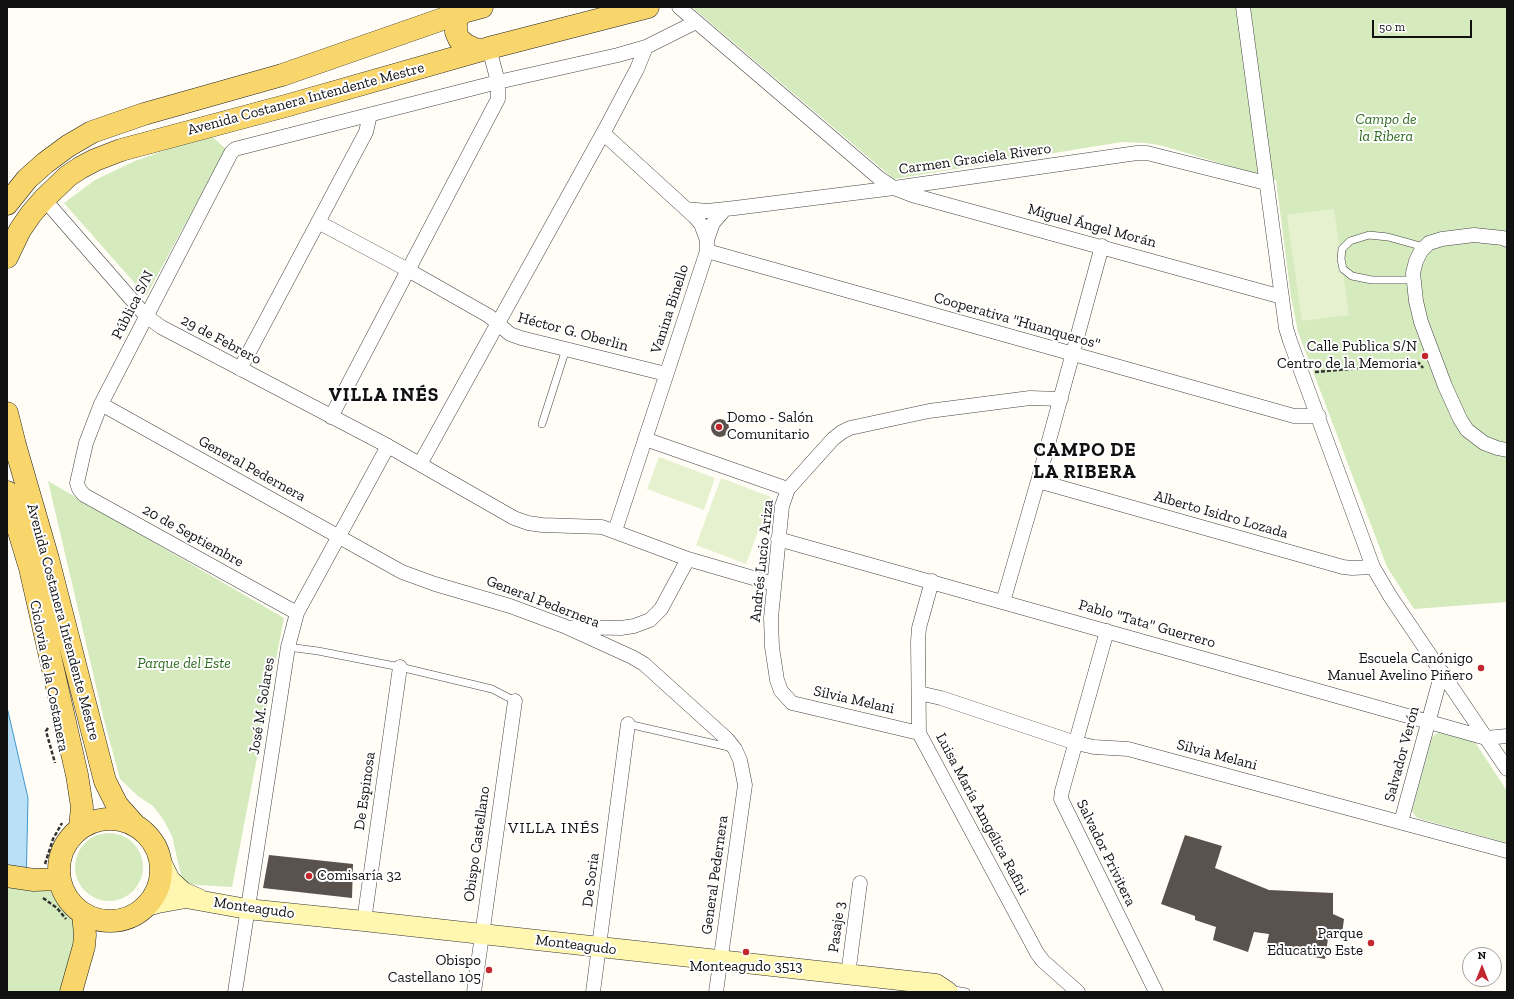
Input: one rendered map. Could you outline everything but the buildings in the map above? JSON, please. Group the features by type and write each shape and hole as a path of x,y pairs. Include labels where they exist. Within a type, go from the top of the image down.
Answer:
{"main road":[{"name":"Avenida Costanera Intendente Mestre","path":"7,204 27,179 45,162 92,132 144,114 282,75 460,13 482,7"},
{"name":"Avenida Costanera Intendente Mestre","path":"7,257 20,230 44,199 68,176 95,160 121,150 289,105 484,49 648,7"},
{"path":"460,13 456,22 456,32 459,39 466,45 484,49"},
{"name":"Avenida Costanera Intendente Mestre","path":"7,412 50,566 105,781 117,805 134,824"},
{"name":"Avenida Costanera Intendente Mestre","path":"7,492 30,568 77,775 82,808 72,823"},
{"path":"43,880 58,870 60,854 68,839 72,823 106,818 120,819 134,824 146,833 156,846 161,862 161,878 156,893 146,906 132,916 116,921 76,919"},
{"path":"7,876 43,880 69,902 85,935 84,946 71,992"}],"street":[{"path":"679,7 879,178 894,188"},
{"path":"1243,7 1286,328 1373,567 1386,591 1507,769"},
{"path":"240,369 366,132 370,115 498,82 618,55 646,47 696,22"},
{"path":"646,47 634,74 603,133 496,323 420,464 514,518 528,524 542,526 602,527 688,559 774,584"},
{"path":"331,417 496,104 498,99 498,82 484,49"},
{"path":"618,55 629,60 633,66 634,74"},
{"name":"Pública S/N","path":"77,483 86,443 101,404 231,153 235,148 370,115"},
{"path":"603,133 695,217 701,224 707,245"},
{"name":"Carmen Graciela Rivero","path":"686,209 707,211 894,188 1137,152 1147,153 1266,182"},
{"path":"952,179 948,192 956,207"},
{"name":"Miguel Ángel Morán","path":"894,188 912,195 1102,246 1282,297"},
{"name":"29 de Febrero","path":"44,199 146,316 161,327 420,464"},
{"name":"Vanina Binello","path":"614,531 666,374 713,223 725,209"},
{"name":"Héctor G. Oberlin","path":"318,222 408,270 489,316 510,334 666,374"},
{"path":"1507,240 1503,238 1474,236 1442,239 1429,243 1416,261 1413,273 1421,322 1445,386 1460,419 1467,430 1484,442 1496,448 1507,450"},
{"name":"Cooperativa \"Huanqueros\"","path":"707,245 1072,355 1294,416 1319,416"},
{"path":"1004,602 1102,246"},
{"name":"Andrés Lucio Ariza","path":"784,696 777,680 771,640 771,618 782,506 788,489 833,439 850,428 928,411 1030,398 1061,399"},
{"name":"General Pedernera","path":"101,404 402,572 510,606 564,626 632,657 644,664 726,739 734,749 742,768 745,785 716,992"},
{"path":"645,439 788,489"},
{"name":"José M. Solares","path":"235,992 288,647 297,613 388,446"},
{"name":"Alberto Isidro Lozada","path":"1038,481 1343,567 1373,567"},
{"name":"20 de Septiembre","path":"77,483 79,489 84,495 297,613"},
{"name":"Pablo \"Tata\" Guerrero","path":"778,539 932,581 1486,738 1507,736"},
{"path":"564,626 616,629 634,626 650,620 661,609 688,559"},
{"name":"Luisa María Amgélica Rafini","path":"932,581 919,628 919,733 1037,953 1043,961 1078,992"},
{"name":"Salvador Privitera","path":"1107,631 1062,791 1061,800 1156,992"},
{"name":"De Espinosa","path":"364,921 400,667"},
{"name":"Salvador Verón","path":"1401,822 1442,672"},
{"name":"Silvia Melani","path":"919,693 955,703 1076,743 1128,749 1507,851"},
{"name":"Silvia Melani","path":"784,696 792,703 919,733"},
{"name":"Obispo Castellano","path":"474,992 515,701"},
{"name":"De Soria","path":"593,992 600,948 628,724"},
{"name":"Monteagudo","path":"161,862 170,880 183,892 202,900"},
{"name":"Pasaje 3","path":"848,975 860,883"},
{"name":"Monteagudo","path":"146,906 186,898 247,909 936,984 945,990"}],"lane":[{"path":"1414,280 1372,280 1352,276 1343,270 1341,260 1342,249 1350,241 1369,235 1388,237 1424,248"},
{"path":"542,424 566,349"},
{"path":"288,647 318,651 400,667 492,689 515,701"},
{"path":"628,724 734,749"},
{"path":"945,990 966,992"}],"path":[{"path":"1302,373 1419,363 1423,368"},
{"name":"Ciclovia de la Costanera","path":"50,724 46,731 55,764 61,766"},
{"path":"72,823 53,839 45,864 39,869 43,880 37,889 39,894 57,908 65,917 76,919"}],"green space":[{"name":"Campo de la Ribera","path":"1507,7 1507,602 1414,609 1387,567 1298,332 1291,297 1276,180 1163,146 1146,143 1122,142 894,179 693,8"},
{"path":"209,134 226,149 146,296 64,203 95,180 135,161"},
{"path":"1334,209 1349,315 1302,321 1287,215"},
{"path":"659,457 715,478 704,510 647,489"},
{"path":"721,478 771,497 746,564 696,545"},
{"name":"Parque del Este","path":"48,481 284,618 232,887 183,884 172,836 163,819 153,806 138,796 120,779 103,716"},
{"path":"1440,731 1473,739 1507,791 1507,843 1417,818 1412,811 1432,737"},
{"path":"102,833 116,833 128,838 138,848 143,860 143,874 138,886 128,896 116,901 102,901 90,896 80,886 75,874 75,860 80,848 90,838"},
{"path":"7,876 58,879 69,902 83,914 71,992 7,992"}],"water":[{"path":"7,707 28,798 26,889 7,886"}],"place":[{"name":"Calle Publica S/N Centro de la Memoria","path":"1425,356"},
{"name":"Domo - Salón Comunitario","path":"719,427"},
{"name":"Escuela Canónigo Manuel Avelino Piñero","path":"1481,668"},
{"name":"Comisaría 32","path":"309,876"},
{"name":"Parque Educativo Este","path":"1371,943"},
{"name":"Monteagudo 3513","path":"746,952"},
{"name":"Obispo Castellano 105","path":"489,970"}],"district":[{"name":"VILLA INÉS","path":"384,396"},
{"name":"CAMPO DE LA RIBERA","path":"1085,462"},
{"name":"VILLA INÉS","path":"554,828"}]}
